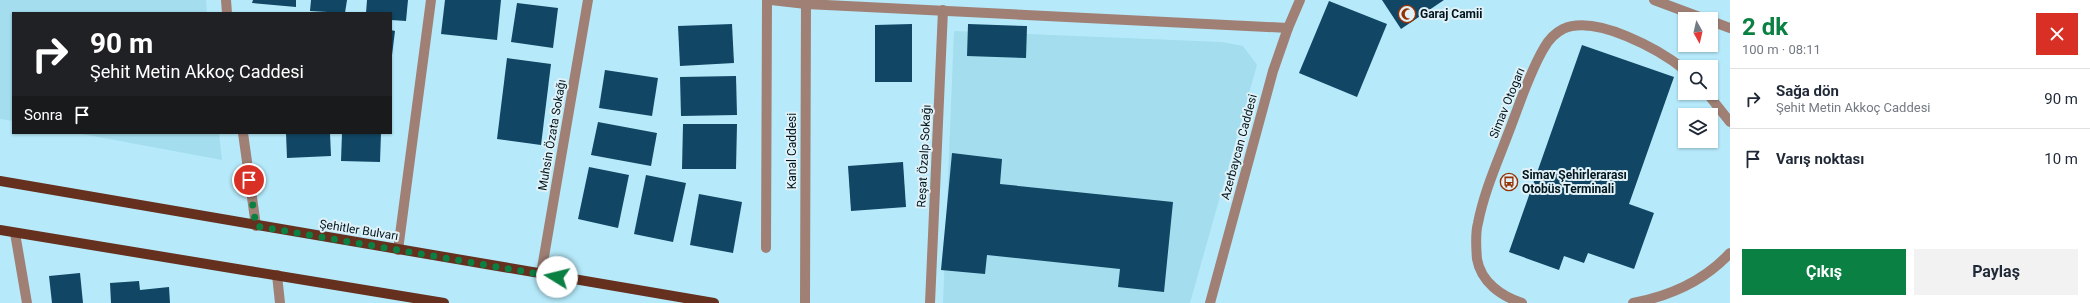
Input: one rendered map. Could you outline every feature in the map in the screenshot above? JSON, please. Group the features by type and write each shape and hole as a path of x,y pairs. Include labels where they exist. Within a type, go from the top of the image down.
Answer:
{"main road":[{"name":"Şehitler Bulvarı","path":"0,181 256,226 714,303"},
{"path":"0,230 444,303"}],"street":[{"path":"226,0 228,12"},
{"path":"398,250 431,0"},
{"name":"Muhsin Özata Sokağı","path":"541,274 588,0"},
{"path":"766,248 767,0"},
{"path":"771,0 1288,28"},
{"name":"Azerbaycan Caddesi","path":"1210,303 1273,71 1288,28 1300,0"},
{"path":"1654,0 1686,12"},
{"name":"Kanal Caddesi","path":"805,303 806,2"},
{"name":"Reşat Özalp Sokağı","path":"930,303 943,10"},
{"path":"1718,24 1730,28"},
{"name":"Simav Otogarı","path":"1522,303 1501,294 1486,280 1478,260 1477,223 1509,131 1544,48 1552,36 1565,28 1583,26 1608,29 1672,60 1678,65"},
{"path":"1712,100 1730,122"},
{"path":"243,134 256,226"},
{"path":"15,233 27,303"},
{"path":"1633,303 1658,298 1694,282 1716,268 1730,253"},
{"path":"277,275 280,303"}],"shaded area":[{"path":"0,0 206,0 207,12 12,12 12,121 0,119"},
{"path":"954,31 1222,42 1243,46 1257,65 1190,303 943,303"},
{"path":"82,134 219,134 222,160"}],"building":[{"path":"253,0 296,0 296,7 252,3"},
{"path":"311,0 347,0 345,12 310,11"},
{"path":"367,0 408,0 406,21 392,20 392,12 366,12"},
{"path":"445,0 501,0 497,40 441,34"},
{"name":"Garaj Camii","path":"1382,0 1444,0 1401,29"},
{"path":"1329,1 1387,24 1357,97 1299,73"},
{"path":"517,3 558,8 553,48 511,42"},
{"path":"732,24 734,63 680,66 678,26"},
{"path":"912,24 912,82 875,82 875,25"},
{"path":"968,24 1027,26 1026,58 967,56"},
{"path":"392,30 395,31 392,55"},
{"path":"1582,45 1674,77 1629,204 1654,213 1634,269 1588,253 1584,263 1564,256 1559,270 1509,252"},
{"path":"507,58 551,64 541,145 497,139"},
{"path":"605,70 658,78 652,116 599,108"},
{"path":"736,76 737,115 681,116 680,77"},
{"path":"598,122 657,133 651,166 591,155"},
{"path":"683,124 737,124 736,169 682,169"},
{"path":"286,134 330,134 331,156 287,158"},
{"path":"342,134 381,134 380,162 341,161"},
{"path":"952,153 1002,159 1000,184 1173,202 1164,292 1118,287 1120,269 987,255 985,274 941,270"},
{"path":"903,162 906,207 851,211 848,166"},
{"path":"589,167 629,175 618,228 578,219"},
{"path":"646,175 686,183 673,242 634,234"},
{"path":"699,194 742,202 733,253 690,245"},
{"path":"80,273 83,303 52,303 49,276"},
{"path":"139,281 140,290 169,287 170,303 111,303 110,283"}],"place":[{"name":"Garaj Camii","path":"1407,14"},
{"name":"Simav Şehirlerarası Otobüs Terminali","path":"1509,182"}],"route":[{"path":"249,180 256,226 557,277"}]}
